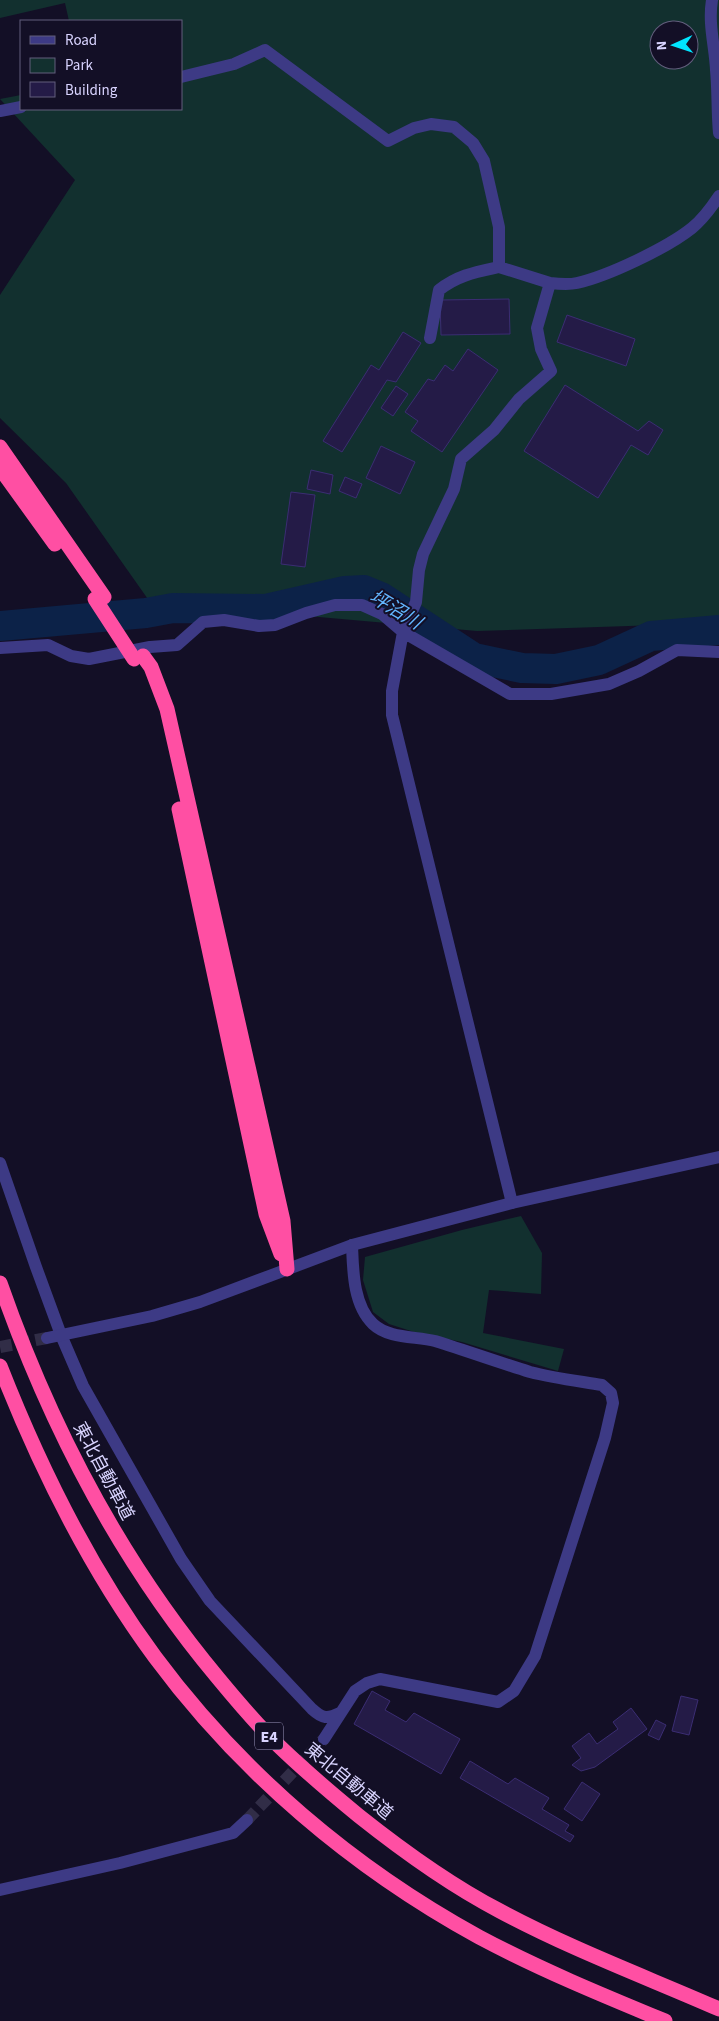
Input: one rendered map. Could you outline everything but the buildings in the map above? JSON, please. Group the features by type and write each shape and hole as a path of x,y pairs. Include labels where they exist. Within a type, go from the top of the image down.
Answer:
{"highway":[{"path":"0,447 139,658 159,714 266,1214 287,1269"},
{"path":"0,468 100,598"},
{"name":"東北自動車道","path":"0,1284 36,1377 68,1447 140,1574 185,1639 277,1744 327,1790 384,1836 439,1875 499,1910 578,1949 719,2009"},
{"name":"E4","path":"0,1366 64,1508 124,1611 155,1657 197,1708 250,1766 293,1808 338,1845 429,1907 478,1936 532,1964 665,2021"}],"street":[{"path":"712,0 711,21 716,67 719,133"},
{"path":"182,76 234,64 264,50 388,141 414,128 432,124 454,127 472,143 484,160 499,227 499,267"},
{"path":"0,111 20,107"},
{"path":"430,338 439,290 450,281 466,274 499,267 550,283 564,285 577,283 639,259 692,228 709,211 719,196"},
{"path":"512,1203 392,716 392,691 423,554 454,489 461,459 494,430 520,399 551,370 539,343 537,328 550,283"},
{"path":"0,648 48,645 71,656 89,659 150,647 177,645 204,622 224,620 259,626 274,625 335,605 362,605 382,614 408,622 510,694 551,694 609,684 639,671 677,650 719,652"},
{"path":"47,1338 152,1316 200,1302 352,1244 512,1203 719,1157"},
{"path":"0,1163 61,1335 83,1386 181,1559 210,1602 320,1717 328,1718 340,1713"},
{"path":"324,1739 355,1691 367,1683 380,1679 498,1702 514,1692 536,1656 605,1438 613,1404 611,1393 602,1385 532,1372 433,1341 393,1334 374,1325 364,1314 358,1297 353,1268 352,1244"},
{"path":"0,1890 120,1863 233,1833 247,1820"}],"green space":[{"path":"0,0 719,0 719,623 477,631 150,602 66,483 0,418 0,295 75,180 0,99 20,95 20,110 182,110 182,20 69,20 65,3 0,18"},
{"path":"521,1216 542,1253 541,1294 489,1290 483,1333 564,1349 558,1371 462,1342 414,1332 389,1324 373,1312 363,1280 365,1257"}],"waterway":[{"name":"坪沼川","path":"0,626 146,613 173,608 266,609 345,591 364,590 381,597 474,658 522,668 556,669 599,660 651,636 719,630"}],"tunnel":[{"path":"0,1347 47,1338"},
{"path":"247,1820 324,1739"}]}
